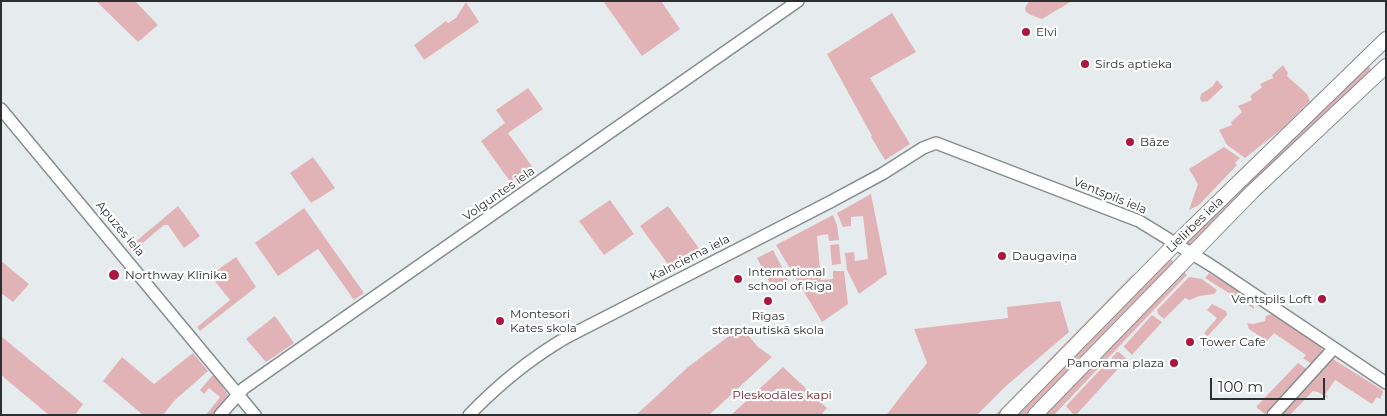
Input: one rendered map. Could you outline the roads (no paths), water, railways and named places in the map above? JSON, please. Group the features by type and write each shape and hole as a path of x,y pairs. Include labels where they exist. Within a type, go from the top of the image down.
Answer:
{"main road":[{"name":"Lielirbes iela","path":"1007,415 1176,243 1386,40"},
{"name":"Lielirbes iela","path":"1035,415 1252,192 1386,66"}],"street":[{"name":"Volguntes iela","path":"220,415 238,394 798,1"},
{"name":"Apuzes iela","path":"1,109 255,415"},
{"name":"Ventspils iela","path":"936,143 1139,221 1176,243 1386,383"},
{"name":"Kalnciema iela","path":"469,415 532,359 567,337 830,202 882,174 923,148 936,143"},
{"path":"1273,415 1334,348"}],"place":[{"name":"Elvi","path":"1026,32"},
{"name":"Sirds aptieka","path":"1085,64"},
{"name":"Bāze","path":"1130,142"},
{"name":"Daugaviņa","path":"1002,256"},
{"name":"Northway Klīnika","path":"114,275"},
{"name":"International school of Riga","path":"738,279"},
{"name":"Ventspils Loft","path":"1322,299"},
{"name":"Rīgas starptautiskā skola","path":"768,301"},
{"name":"Montesori Kates skola","path":"500,321"},
{"name":"Tower Cafe","path":"1190,342"},
{"name":"Panorama plaza","path":"1174,363"}],"park label":[{"name":"Pleskodāles kapi","path":"782,395"}]}
